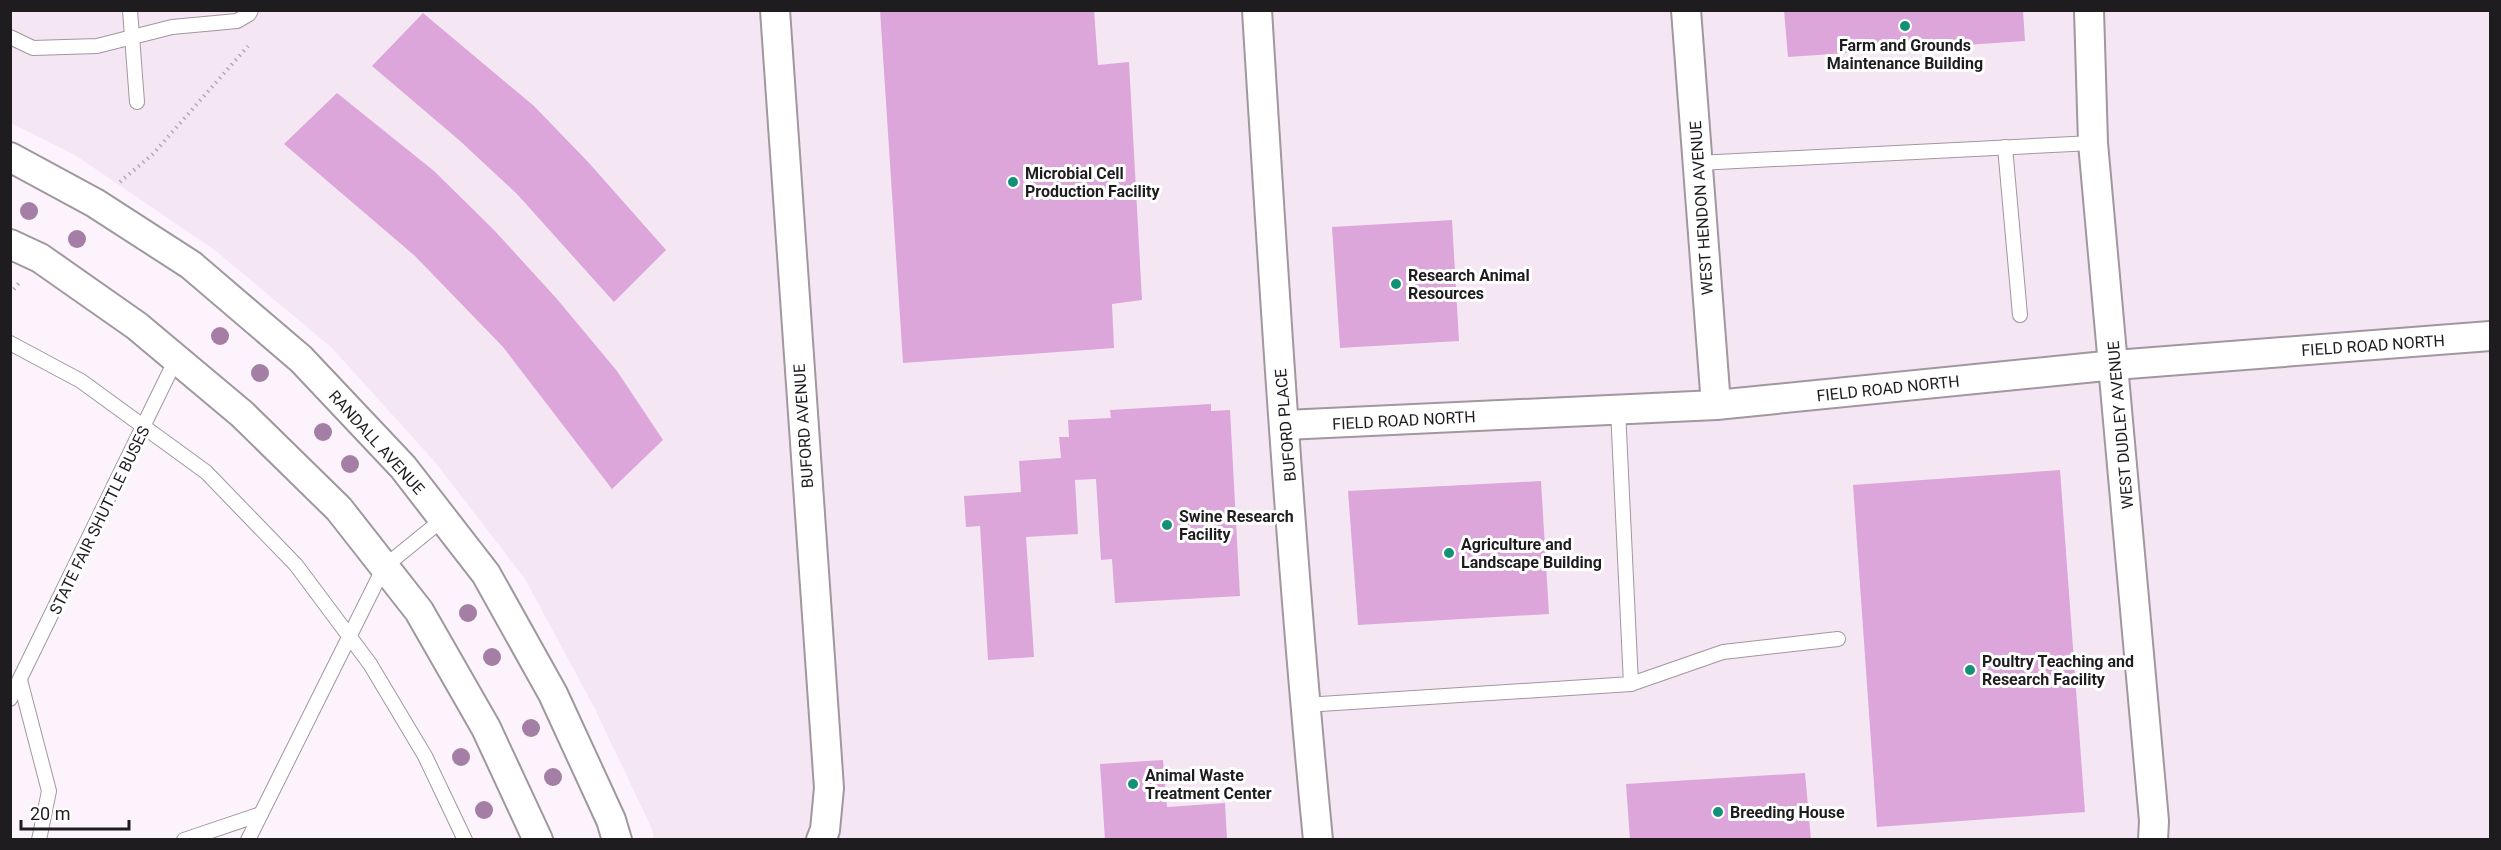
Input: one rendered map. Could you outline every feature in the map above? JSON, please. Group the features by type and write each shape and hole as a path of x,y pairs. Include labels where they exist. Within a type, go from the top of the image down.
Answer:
{"street":[{"name":"BUFORD AVENUE","path":"775,10 829,788 825,830 821,840"},
{"name":"BUFORD PLACE","path":"1257,10 1275,305 1305,705 1318,840"},
{"name":"WEST HENDON AVENUE","path":"1686,10 1716,405"},
{"name":"WEST DUDLEY AVENUE","path":"2089,10 2093,142 2115,365 2154,820 2152,840"},
{"name":"RANDALL AVENUE","path":"10,157 95,203 191,265 301,359 403,467 486,574 553,694 611,820 617,840"},
{"path":"10,244 40,258 137,326 242,414 339,509 419,611 486,728 538,840"},
{"name":"FIELD ROAD NORTH","path":"1285,425 1716,405 2115,365 2490,336"}],"lane":[{"path":"130,10 137,102"},
{"path":"10,37 33,48 98,46 172,27 237,21 249,14 251,10"},
{"path":"1698,163 2093,142"},
{"path":"2005,147 2020,315"},
{"path":"10,343 81,381 206,472 296,565 370,664 425,756 465,840"},
{"name":"STATE FAIR SHUTTLE BUSES","path":"10,699 176,359"},
{"path":"1618,410 1631,684"},
{"path":"248,840 384,567 443,519"},
{"path":"1305,705 1631,684 1723,652 1838,639"},
{"path":"20,680 49,791 39,840"},
{"path":"184,840 261,814"}],"path":[{"path":"95,203 153,154 255,37"},
{"path":"10,294 40,258"}],"shaded area":[{"path":"10,11 2490,11 2490,839 654,839 652,829 594,707 525,579 435,462 332,348 216,251 75,155 11,123"}],"building":[{"name":"Microbial Cell Production Facility","path":"880,10 1094,10 1098,65 1129,62 1142,300 1112,304 1114,348 903,363"},
{"name":"Farm and Grounds Maintenance Building","path":"1784,10 2023,10 2025,41 1788,57"},
{"path":"423,13 534,106 589,163 666,250 614,302 517,194 459,140 372,66"},
{"path":"337,93 434,171 494,230 557,299 617,371 663,440 612,489 503,347 415,256 284,144"},
{"name":"Research Animal Resources","path":"1452,220 1459,341 1340,348 1332,227"},
{"name":"Swine Research Facility","path":"1211,404 1211,411 1230,410 1240,596 1115,603 1112,559 1101,560 1096,479 1075,480 1078,534 1026,537 1034,657 988,660 980,526 966,527 964,496 1021,492 1019,461 1061,458 1059,437 1069,437 1068,420 1111,418 1110,410"},
{"name":"Poultry Teaching and Research Facility","path":"2060,470 2085,812 1877,827 1853,485"},
{"name":"Agriculture and Landscape Building","path":"1541,481 1549,614 1358,625 1348,491"},
{"name":"Animal Waste Treatment Center","path":"1163,760 1167,807 1225,803 1227,840 1105,840 1100,764"},
{"name":"Breeding House","path":"1805,773 1811,840 1630,840 1626,784"}],"place":[{"name":"Farm and Grounds Maintenance Building","path":"1905,26"},
{"name":"Microbial Cell Production Facility","path":"1013,182"},
{"name":"Research Animal Resources","path":"1396,284"},
{"name":"Swine Research Facility","path":"1167,525"},
{"name":"Agriculture and Landscape Building","path":"1449,553"},
{"name":"Poultry Teaching and Research Facility","path":"1970,670"},
{"name":"Animal Waste Treatment Center","path":"1133,784"},
{"name":"Breeding House","path":"1718,812"}]}
